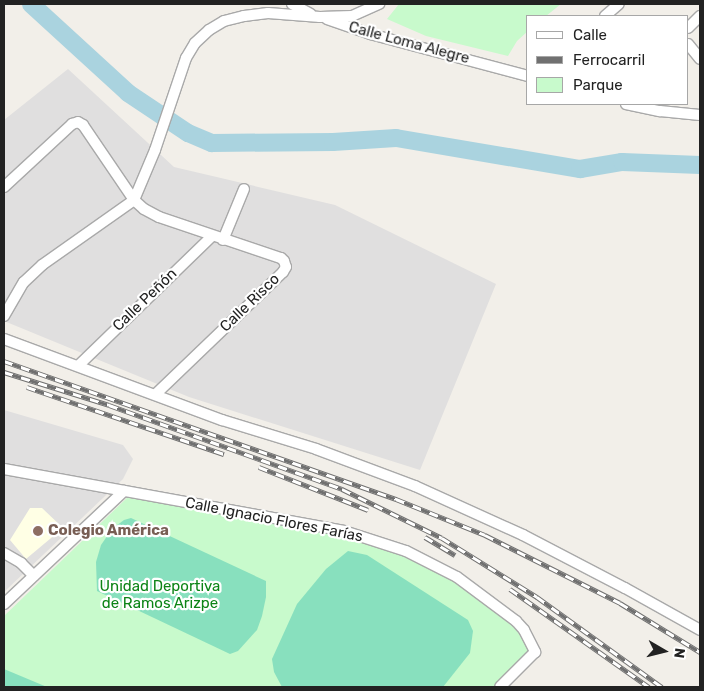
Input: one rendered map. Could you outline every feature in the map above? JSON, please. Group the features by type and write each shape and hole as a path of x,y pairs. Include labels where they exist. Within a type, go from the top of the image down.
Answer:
{"street":[{"name":"Calle Loma Alegre","path":"292,4 320,17 370,34 526,75"},
{"path":"4,316 24,282 42,265 134,200 155,150 186,58 195,43 209,30 224,20 268,13 320,17 352,16 379,4"},
{"path":"609,15 619,4"},
{"path":"689,27 700,16"},
{"path":"689,45 700,59"},
{"path":"631,105 660,111 700,115"},
{"path":"4,187 72,124 78,122 83,125 134,200"},
{"path":"223,240 244,189"},
{"name":"Calle Risco","path":"134,200 159,217 281,258 286,267 156,394"},
{"name":"Calle Peñón","path":"79,365 212,236"},
{"path":"4,339 79,365 222,420 316,449 415,486 523,535 625,588 700,630"},
{"name":"Calle Ignacio Flores Farías","path":"4,469 344,531 406,551 457,577 516,621 524,630 535,652 500,687"},
{"path":"4,604 124,491"},
{"path":"4,553 21,563 34,576"}],"shaded area":[{"path":"68,69 174,167 335,205 496,284 420,470 189,397 4,321 4,120"},
{"path":"4,410 123,445 133,459 123,479 4,592"},
{"name":"Colegio América","path":"30,508 42,508 63,528 26,559 10,540"}],"green space":[{"path":"399,4 561,4 547,15 526,15 526,33 517,41 508,56 426,36 387,19"},
{"name":"Unidad Deportiva de Ramos Arizpe","path":"130,495 330,532 400,550 448,574 515,623 532,652 495,687 4,687 4,616"},
{"path":"131,518 266,581 266,597 257,630 238,651 230,654 97,591 96,562 101,545 112,529 124,520"},
{"path":"348,551 367,555 468,620 473,631 470,653 443,687 282,687 274,672 272,659 297,604 326,569"},
{"path":"4,669 47,687 4,687"}],"waterway":[{"path":"31,4 128,93 188,133 212,143 333,142 396,138 580,169 622,162 700,165"}],"railway":[{"path":"4,361 396,499 485,535 620,603 700,652"},
{"path":"4,372 109,405 342,489 442,538 537,597 662,687"},
{"path":"27,387 224,454"},
{"path":"259,467 368,510"},
{"path":"425,537 455,555"},
{"path":"510,589 649,687"}],"place":[{"name":"Colegio América","path":"38,531"}]}
